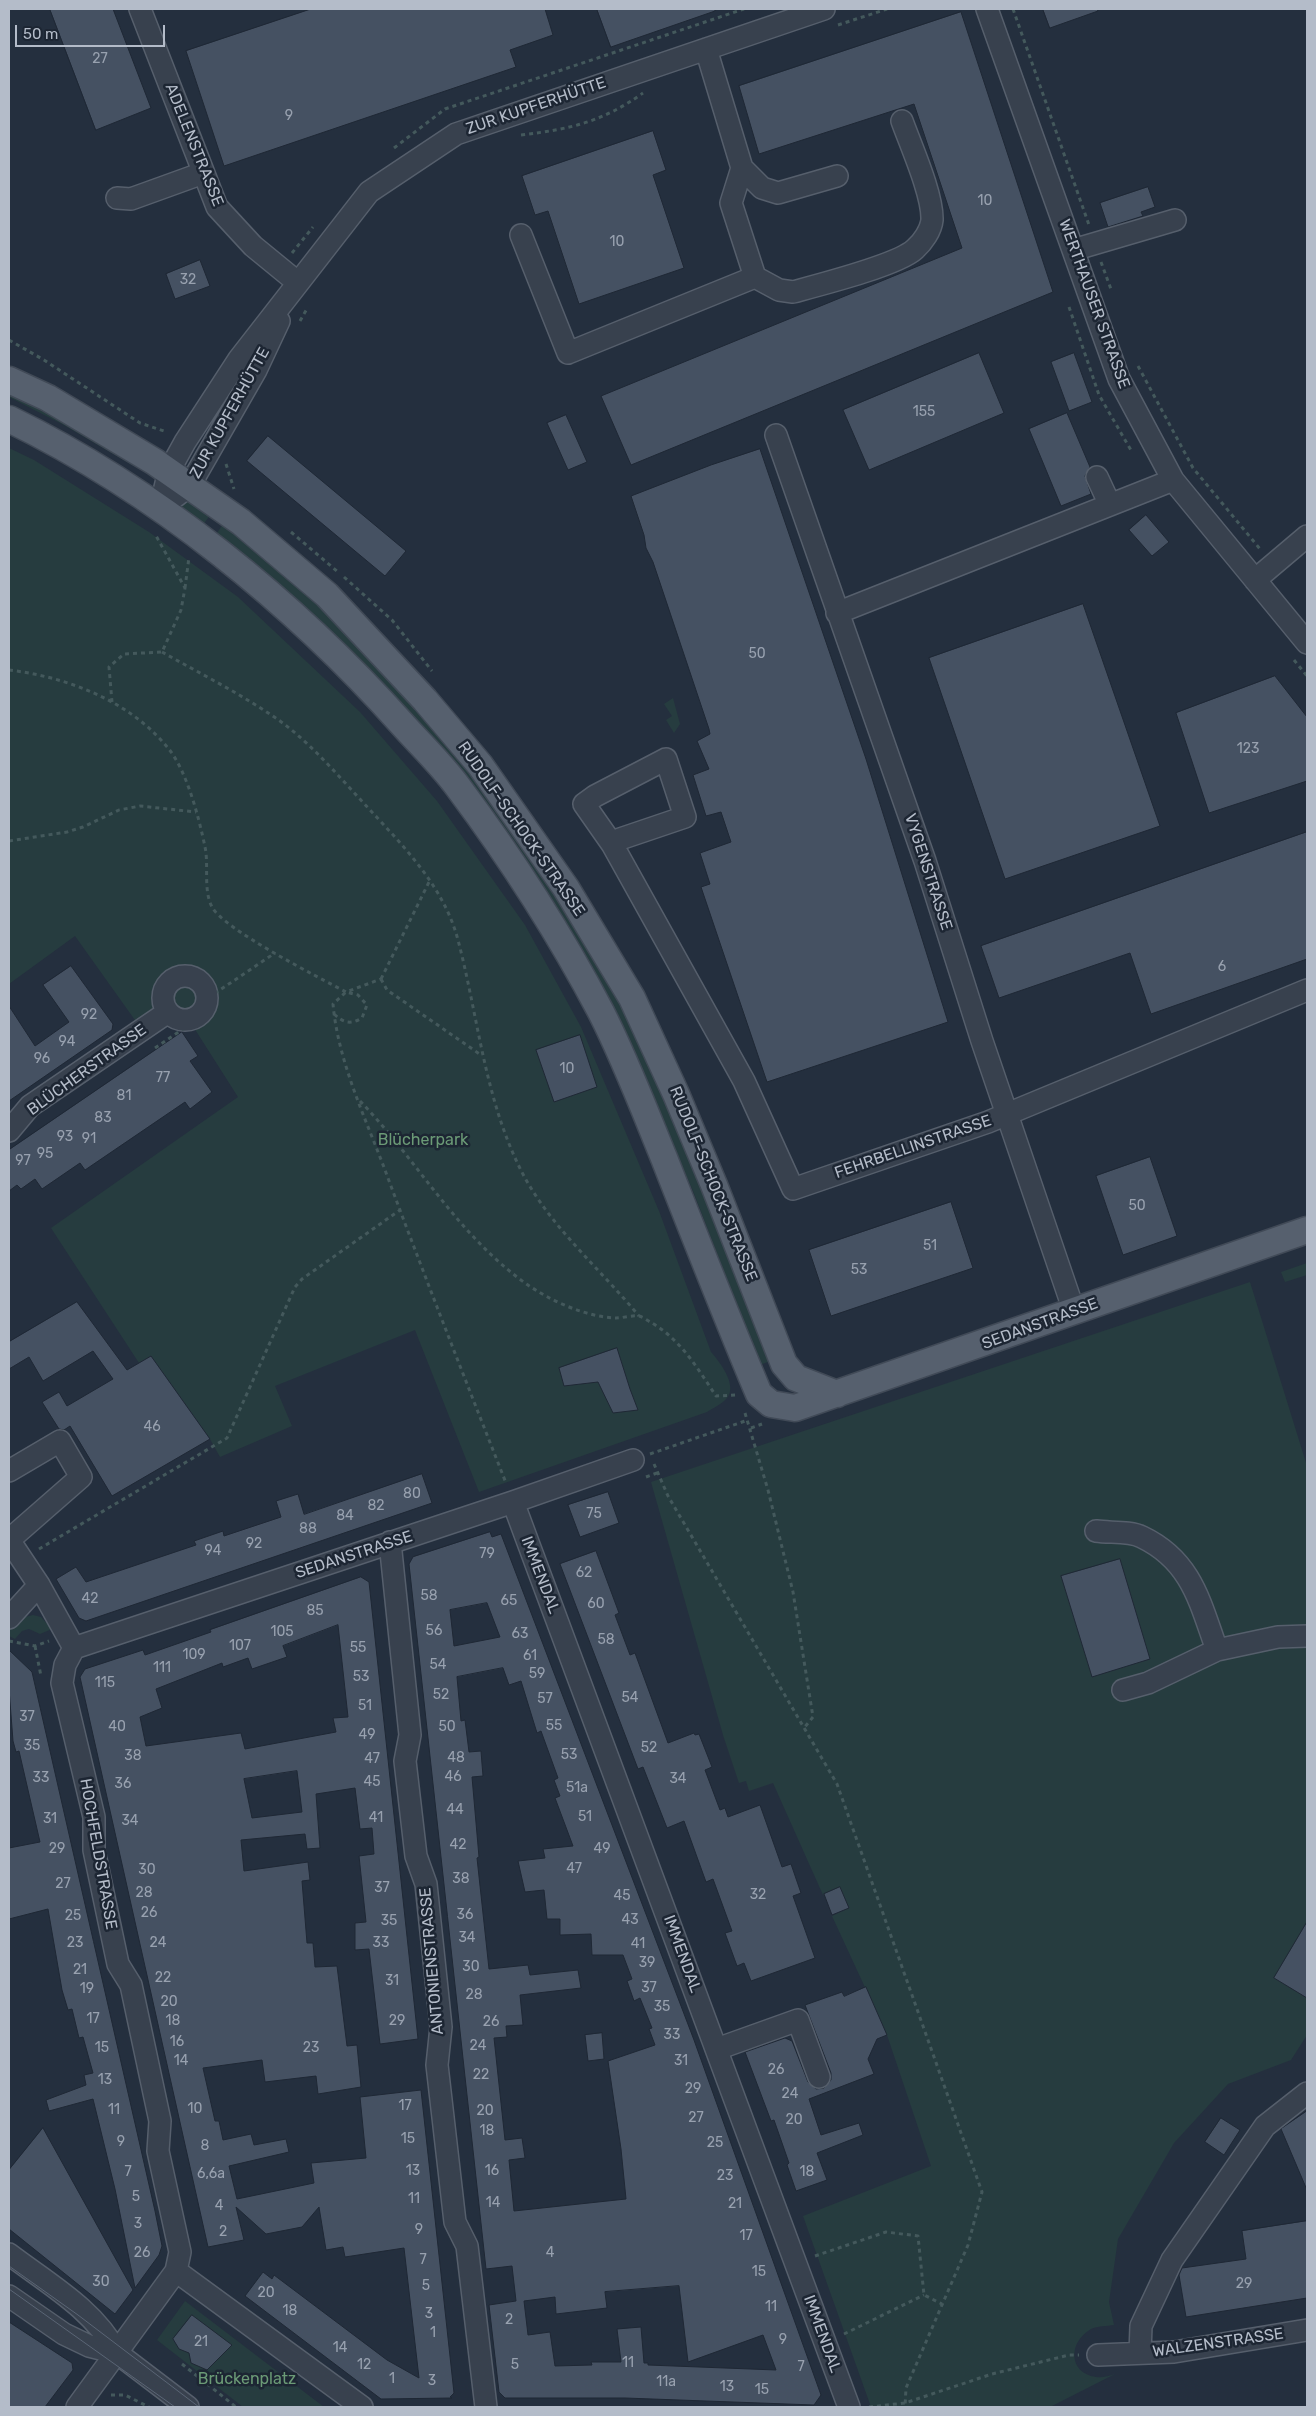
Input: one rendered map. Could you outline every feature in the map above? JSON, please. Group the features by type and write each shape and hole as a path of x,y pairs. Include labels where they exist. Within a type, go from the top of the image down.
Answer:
{"main road":[{"name":"RUDOLF-SCHOCK-STRASSE","path":"9,380 48,398 179,478 241,522 327,595 387,657 480,765 566,888 632,998 676,1094 714,1185 784,1364 796,1378 837,1394"},
{"name":"RUDOLF-SCHOCK-STRASSE","path":"9,419 114,478 156,519 255,581 305,625 377,696 457,785 542,909 602,1013 639,1096 758,1394 771,1404"},
{"name":"SEDANSTRASSE","path":"771,1404 795,1408 1307,1230"}],"street":[{"name":"ADELENSTRASSE","path":"140,9 217,207 253,246 297,282"},
{"name":"WERTHAUSER STRASSE","path":"987,9 1119,379 1173,480 1307,643"},
{"name":"ZUR KUPFERHÜTTE","path":"156,519 179,478 185,442 239,359 297,282 369,192 456,134 706,49 789,14 828,18"},
{"path":"706,49 742,168 762,188 778,194 837,176"},
{"path":"742,168 731,203 755,277 779,290 793,292 892,262 915,250 927,235 932,221 930,204 902,121"},
{"path":"117,198 131,199 144,196 203,173"},
{"path":"1073,250 1175,220"},
{"path":"521,235 568,353 755,277"},
{"name":"VYGENSTRASSE","path":"776,435 925,861 982,1041 1074,1311"},
{"path":"1097,476 1110,505"},
{"path":"837,613 1173,480"},
{"path":"1255,580 1307,536"},
{"path":"666,759 685,817 620,839 612,844 584,804 594,796 666,759"},
{"name":"FEHRBELLINSTRASSE","path":"612,844 744,1081 793,1189 988,1122 1032,1102 1307,990"},
{"path":"183,975 195,976 205,986 208,998 202,1013 189,1020 177,1019 168,1012 164,1004 163,991 171,980 183,975"},
{"name":"BLÜCHERSTRASSE","path":"9,1131 30,1106 168,1012"},
{"path":"9,1472 60,1441 81,1477 9,1540 39,1585 70,1642"},
{"name":"SEDANSTRASSE","path":"70,1642 390,1542 642,1457"},
{"name":"IMMENDAL","path":"513,1502 849,2407"},
{"path":"1096,1531 1141,1536 1173,1557 1191,1580 1218,1650"},
{"name":"ANTONIENSTRASSE","path":"390,1542 410,1735 405,1761 416,1856 426,1884 442,2027 437,2065 454,2222 467,2246 486,2407"},
{"path":"9,1618 39,1585"},
{"path":"1123,1690 1148,1683 1218,1650 1278,1637 1307,1636"},
{"name":"HOCHFELDSTRASSE","path":"70,1642 62,1683 94,1817 94,1850 118,1964 131,1985 160,2122 158,2151 180,2252 176,2271"},
{"path":"717,2049 798,2020 819,2077"},
{"path":"1140,2353 1141,2326 1172,2260 1265,2126 1307,2093"},
{"path":"9,2254 82,2309 109,2339 117,2353 188,2407"},
{"path":"77,2407 176,2271 362,2407"},
{"path":"9,2296 64,2334 89,2346 117,2353"},
{"name":"WALZENSTRASSE","path":"1098,2355 1174,2352 1307,2330"}],"path":[{"path":"828,18 887,9"},
{"path":"1013,9 1113,296"},
{"path":"516,136 579,127 619,111 648,91"},
{"path":"299,322 309,304"},
{"path":"9,340 140,423 172,434"},
{"path":"1135,358 1193,468 1272,564"},
{"path":"228,458 226,466 235,492"},
{"path":"156,519 160,535"},
{"path":"156,519 185,588"},
{"path":"183,552 197,561"},
{"path":"162,652 181,610 189,556"},
{"path":"112,703 109,667 124,654 162,652 280,721 314,750 398,840 430,880 451,919 458,940 479,1035 481,1055 510,1144 525,1178 544,1207 584,1257 639,1316 660,1328 676,1342 716,1396 737,1395"},
{"path":"9,670 32,673 70,683 112,703 144,725 169,749 182,772 196,812 206,849 212,907 221,918 274,953 346,992 358,995 367,1005 362,1018 353,1024 343,1022 334,1014"},
{"path":"9,841 50,837 83,827 119,810 140,806 196,812"},
{"path":"430,880 381,979 346,992 333,1004 334,1014 344,1058 358,1098 513,1502"},
{"path":"208,998 274,953"},
{"path":"381,979 386,990 481,1055"},
{"path":"358,1098 376,1117 444,1205 486,1250 525,1283 552,1299 596,1316 616,1318 639,1316"},
{"path":"33,1552 227,1438 295,1287 309,1274 400,1210"},
{"path":"804,1728 813,1717 793,1592 768,1490 748,1420 642,1457 668,1496 804,1728 837,1784 982,2192 968,2245 906,2388 905,2405"},
{"path":"9,1641 35,1646 70,1642"},
{"path":"812,2257 886,2232 918,2236 924,2295"},
{"path":"924,2295 942,2304"},
{"path":"841,2335 864,2326 924,2295"},
{"path":"869,2407 905,2405 992,2374 1069,2355 1098,2355"},
{"path":"182,2364 236,2407"},
{"path":"92,2386 105,2395 125,2395 149,2407"}],"green space":[{"path":"9,392 65,421 140,468 62,424 9,397"},
{"name":"Blücherpark","path":"9,448 34,460 149,532 238,597 360,712 437,801 525,925 581,1027 659,1211 711,1352 729,1380 730,1393 723,1402 707,1412 479,1492 415,1330 275,1386 292,1426 220,1457 210,1439 151,1356 139,1363 51,1228 238,1097 189,1020 203,1013 208,1000 207,989 195,977 178,977 171,982 166,991 164,1004 142,1030 75,936 9,984"},
{"path":"186,498 211,514 202,526 180,504"},
{"path":"223,524 309,596 406,696 486,793 524,844 559,896 621,1003 663,1091 700,1180 770,1361 760,1365 693,1191 635,1060 551,901 215,536"},
{"path":"673,698 680,724 674,733 666,720 672,716 664,704"},
{"path":"185,983 195,987 199,997 195,1007 185,1011 175,1007 171,997 175,987"},
{"path":"1307,1263 1307,1275 1285,1282 1281,1272"},
{"path":"1250,1282 1307,1466 1307,2035 1291,2060 1228,2084 1174,2143 1118,2239 1109,2302 1114,2325 1093,2328 1083,2335 1078,2341 1074,2356 1080,2370 1087,2374 1101,2377 1115,2374 1050,2407 871,2407 803,2216 931,2166 887,2035 832,1916 849,1908 840,1888 823,1895 773,1783 749,1791 746,1781 739,1783 723,1735 651,1482"},
{"path":"33,1615 41,1617 52,1629 40,1634 29,1629 22,1631 15,1639 9,1636 9,1628 17,1619"},
{"name":"Brückenplatz","path":"185,2301 324,2407 243,2407 157,2340"}],"building":[{"path":"50,9 113,9 151,108 96,130"},
{"path":"311,9 545,9 553,35 510,50 516,67 224,166 186,51"},
{"path":"597,9 715,9 715,11 611,47"},
{"path":"1043,9 1097,9 1098,11 1050,28"},
{"path":"961,12 1053,292 631,465 601,396 962,248 914,104 759,154 739,86"},
{"path":"653,131 666,170 653,175 684,268 579,304 548,211 535,215 522,176"},
{"path":"1148,187 1155,207 1141,212 1143,216 1108,227 1100,203"},
{"path":"200,260 210,286 175,299 166,274"},
{"path":"979,353 1004,413 869,470 843,410"},
{"path":"1074,353 1092,402 1069,411 1051,362"},
{"path":"1067,413 1090,467 1085,476 1091,494 1061,506 1029,429"},
{"path":"566,415 587,462 568,470 547,423"},
{"path":"268,436 406,551 385,576 247,461"},
{"path":"760,449 866,759 948,1022 767,1082 701,887 710,884 700,853 731,842 721,812 706,816 693,775 709,769 697,741 710,734 709,729 653,562 646,548 644,535 631,496 711,465"},
{"path":"1146,515 1169,542 1152,556 1129,530"},
{"path":"1083,604 1160,826 1005,879 929,658"},
{"path":"1275,676 1307,717 1307,781 1209,813 1176,713"},
{"path":"1307,832 1307,959 1151,1014 1130,953 999,998 981,946"},
{"path":"71,966 113,1024 112,1030 9,1101 9,1006 35,1046 69,1022 43,985"},
{"path":"182,1032 198,1056 190,1061 212,1092 190,1109 185,1102 85,1170 80,1163 42,1189 35,1179 21,1189 17,1185 9,1191 9,1150"},
{"path":"580,1035 597,1087 554,1102 536,1050"},
{"path":"1150,1157 1177,1236 1123,1255 1096,1176"},
{"path":"951,1202 973,1268 831,1316 809,1250"},
{"path":"77,1302 127,1370 151,1356 210,1439 112,1496 70,1426 64,1430 59,1429 42,1402 59,1392 67,1406 113,1379 93,1351 43,1381 29,1357 9,1369 9,1342"},
{"path":"617,1348 638,1410 613,1413 598,1382 564,1386 559,1368"},
{"path":"422,1474 432,1503 86,1621 79,1618 56,1579 76,1567 86,1582 196,1545 194,1541 223,1531 224,1536 281,1517 276,1501 298,1494 304,1514"},
{"path":"608,1492 619,1523 580,1537 568,1505"},
{"path":"490,1532 492,1537 501,1534 694,2040 821,2395 814,2405 625,2398 505,2398 499,2392 489,2305 516,2301 512,2266 486,2269 409,1564 413,1557","holes":["487,1603 500,1637 454,1646 450,1610","503,1668 509,1685 521,1681 537,1733 541,1731 558,1778 554,1780 560,1796 555,1798 573,1846 543,1849 545,1858 518,1861 525,1892 544,1890 547,1919 560,1919 560,1935 591,1934 592,1955 623,1955 632,1979 627,1981 634,2001 640,1998 652,2028 649,2029 655,2045 608,2061 621,2149 626,2199 514,2211 509,2160 525,2158 522,2138 505,2140 494,2038 507,2037 506,2026 523,2025 520,1995 581,1988 578,1970 530,1975 528,1965 489,1969 477,1858 479,1857 472,1777 483,1776 481,1751 469,1752 465,1720 461,1721 457,1677","679,2286 688,2362 763,2335 776,2370 648,2365 648,2363 644,2363 641,2327 617,2329 621,2362 591,2362 592,2365 555,2366 550,2332 528,2335 524,2301 555,2297 556,2314 607,2308 605,2292"]},
{"path":"596,1551 619,1613 615,1615 630,1655 635,1653 668,1743 694,1733 695,1735 699,1734 712,1767 705,1770 720,1810 725,1808 728,1817 760,1805 782,1867 791,1864 801,1893 793,1896 815,1958 751,1981 744,1963 737,1966 725,1933 732,1931 713,1879 706,1882 684,1821 667,1828 643,1767 638,1769 560,1564"},
{"path":"1120,1559 1150,1659 1092,1677 1061,1576"},
{"path":"361,1577 369,1582 418,2039 380,2044 369,1949 355,1950 355,1923 366,1922 359,1856 374,1854 372,1828 360,1829 355,1788 316,1794 320,1848 307,1849 305,1834 241,1840 244,1871 308,1862 310,1880 302,1881 307,1943 313,1943 315,1967 337,1966 347,2046 357,2045 361,2087 318,2094 316,2076 265,2082 262,2060 203,2068 215,2121 219,2121 223,2140 251,2134 254,2145 286,2139 289,2152 229,2166 237,2199 314,2183 311,2163 366,2158 360,2097 421,2090 454,2393 450,2397 452,2398 381,2399 245,2296 263,2272 272,2279 274,2275 387,2360 419,2378 404,2248 345,2257 343,2247 326,2250 319,2207 302,2227 266,2234 236,2207 244,2240 208,2247 80,1677 85,1669 143,1650 145,1655 211,1632 210,1630","holes":["338,1625 348,1717 333,1718 336,1732 245,1749 241,1733 146,1746 140,1717 162,1708 156,1689 222,1663 223,1667 248,1658 252,1669 287,1657 283,1646","297,1771 302,1812 252,1818 244,1779"]},
{"path":"9,1650 32,1672 162,2246 159,2255 135,2288 115,2189 93,2099 49,2111 46,2100 86,2085 84,2075 93,2073 83,2037 79,2038 72,2009 68,2010 62,1990 48,1909 9,1919 9,1848 40,1842 19,1751 16,1752 13,1741 9,1689"},
{"path":"840,1887 849,1908 832,1915 824,1894"},
{"path":"1307,1922 1307,1998 1274,1978"},
{"path":"866,1987 887,2035 877,2039 868,2059 874,2074 809,2099 821,2135 859,2123 863,2135 817,2153 827,2180 796,2191 787,2165 789,2163 774,2120 771,2121 745,2052 785,2038 792,2041 808,2082 816,2089 824,2088 831,2080 831,2073 805,2005 842,1992 844,1996"},
{"path":"602,2033 604,2059 588,2061 585,2035"},
{"path":"1307,2111 1307,2190 1281,2129"},
{"path":"1221,2118 1240,2130 1224,2155 1205,2142"},
{"path":"43,2128 133,2290 115,2314 9,2229 9,2170"},
{"path":"1307,2221 1307,2298 1186,2317 1179,2275 1182,2268 1246,2259 1242,2231"},
{"path":"192,2315 232,2345 207,2370 191,2363 189,2353 179,2349 173,2339"},
{"path":"9,2322 72,2363 73,2370 45,2407 9,2407"}],"tram line":[{"path":"9,2266 78,2315 199,2407"},
{"path":"9,2289 175,2407"}]}
